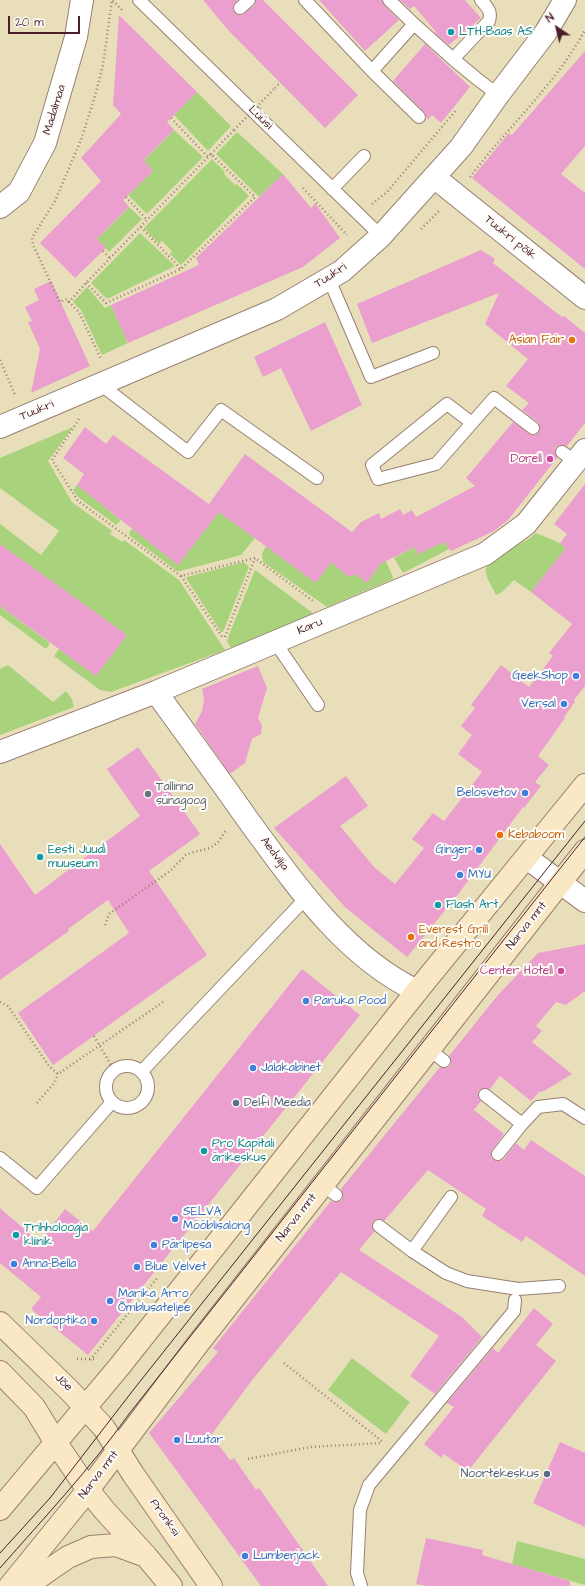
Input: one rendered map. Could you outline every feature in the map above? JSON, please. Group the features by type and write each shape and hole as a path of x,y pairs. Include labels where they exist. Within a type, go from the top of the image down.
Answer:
{"main road":[{"path":"0,1509 86,1407 417,991 585,785"},
{"name":"Narva mnt","path":"10,1586 88,1490 197,1346 330,1190 437,1056 585,851"},
{"name":"Jõe","path":"0,1323 86,1407 104,1428 118,1450"},
{"path":"0,1372 34,1407 88,1490 171,1586"},
{"name":"Pronksi","path":"118,1450 211,1586"},
{"path":"26,1586 68,1557 91,1547 116,1545 146,1556"}],"street":[{"name":"Madalmaa","path":"0,207 19,192 45,143 76,37 82,0"},
{"name":"Tuukri","path":"0,427 102,374 277,309 342,271 381,236 461,147 546,32 565,0"},
{"name":"Tuukri põik","path":"434,177 585,298"},
{"name":"Karu","path":"0,752 156,692 485,554 526,524 574,455"},
{"name":"Aedvilja","path":"156,692 306,898 361,954 400,982 417,991"},
{"path":"527,858 585,901"}],"lane":[{"name":"Lüüsi","path":"139,0 381,236"},
{"path":"305,0 372,71 419,116"},
{"path":"390,0 453,59 498,95"},
{"path":"453,59 490,21 491,16 489,10 480,0"},
{"path":"372,71 414,24"},
{"path":"332,189 364,156"},
{"path":"329,279 372,376 433,352"},
{"path":"102,374 188,452 221,410 316,478"},
{"path":"472,423 447,404 372,465 378,479 436,464 494,398 533,428"},
{"path":"275,642 318,705"},
{"path":"142,1071 306,898"},
{"path":"128,1066 135,1067 142,1071 148,1082 148,1089 143,1101 137,1105 124,1107 112,1102 108,1096 106,1088 107,1081 114,1070 128,1066"},
{"path":"485,1095 522,1124"},
{"path":"0,1158 37,1188 112,1102"},
{"path":"498,1154 538,1107 563,1104 585,1118"},
{"path":"412,1251 450,1197"},
{"path":"379,1226 412,1251 446,1273 467,1281 518,1289 559,1286"},
{"path":"361,1586 357,1573 360,1510 369,1485 514,1310 515,1300"}],"path":[{"path":"102,374 79,312 67,299 60,302 33,245 32,238 55,201 81,140 103,65 111,9"},
{"path":"456,195 480,164 546,88 575,48 585,30"},
{"path":"373,203 386,192 442,130 480,81"},
{"path":"69,302 280,83"},
{"path":"171,118 208,157"},
{"path":"86,283 106,304 181,269 255,197 211,154"},
{"path":"301,186 310,196"},
{"path":"126,197 147,220"},
{"path":"141,226 181,269"},
{"path":"103,251 110,258"},
{"path":"0,360 18,401"},
{"path":"81,416 52,460 78,502 181,576 224,640 255,558"},
{"path":"181,576 255,558"},
{"path":"255,558 335,617"},
{"path":"105,925 109,914 170,871 186,856 194,852 210,848 218,842 241,810"},
{"path":"0,1002 8,1006 49,1066 58,1074"},
{"path":"37,1103 55,1082 58,1074 163,1002"},
{"path":"94,1036 114,1070"},
{"path":"77,1359 90,1360"},
{"path":"248,1459 311,1447 383,1442 284,1363"}],"green space":[{"path":"197,92 231,126 208,151 174,115"},
{"path":"174,130 203,157 147,214 128,195 153,171 144,160"},
{"path":"237,132 283,174 259,197 216,154"},
{"path":"212,159 235,185 237,184 249,196 181,265 170,254 172,251 162,241 159,244 144,228"},
{"path":"129,207 142,219 109,252 97,239"},
{"path":"140,233 175,266 107,299 91,283"},
{"path":"87,287 105,308 111,305 128,343 102,355 81,310 73,302"},
{"path":"73,427 48,461 72,502 112,531 110,534 122,542 124,540 179,580 225,650 111,692 100,690 54,656 59,649 96,676 127,635 0,544 0,524 41,555 59,531 0,488 0,458"},
{"path":"77,485 121,520 116,525 78,497 73,490"},
{"path":"219,512 255,538 241,555 180,571 177,571 130,536 129,533 132,529"},
{"path":"536,533 560,543 566,548 531,592 514,580 502,592 496,595 486,572 488,565 496,557 527,540"},
{"path":"445,541 449,549 403,573 394,558 415,547 418,554"},
{"path":"266,546 337,554 367,583 380,564 386,561 393,579 327,607 263,562 262,554"},
{"path":"244,562 249,567 223,632 221,632 186,578"},
{"path":"255,570 314,614 231,648 227,641"},
{"path":"0,606 50,643 46,649 0,615"},
{"path":"8,665 53,702 66,691 72,699 74,707 0,735 0,669"},
{"path":"352,1358 410,1402 386,1434 328,1390"},
{"path":"517,1541 585,1559 585,1585 512,1564"}],"building":[{"path":"203,0 238,0 233,5 233,10 237,15 241,15 254,6 256,0 263,0 358,95 325,128 228,30"},
{"path":"319,0 382,0 384,5 399,20 365,51"},
{"name":"LTH-Baas AS","path":"400,0 465,0 481,18 449,45 435,33 436,32 414,6 410,9"},
{"path":"119,15 197,92 167,122 174,130 144,160 153,171 123,200 129,207 97,239 106,248 75,278 40,243 101,181 81,158 121,114 113,105"},
{"path":"425,44 470,87 441,123 432,115 428,120 424,112 393,81"},
{"path":"585,51 585,146 561,174 585,193 585,269 472,178 509,133 512,135"},
{"path":"283,174 311,208 315,203 340,238 303,267 128,343 111,305 199,265 196,258"},
{"path":"481,250 495,259 493,263 585,333 585,423 567,446 562,445 556,447 555,452 557,458 508,520 494,531 451,551 444,542 418,554 415,547 380,564 367,583 356,574 349,577 331,562 316,583 219,512 178,565 77,485 84,474 63,458 85,427 106,444 113,435 209,504 245,454 352,532 361,522 379,513 381,519 400,509 403,515 412,510 416,517 475,486 466,478 513,422 532,435 536,435 540,429 538,422 522,410 529,403 506,386 528,359 485,324 499,293 372,343 357,304"},
{"path":"51,281 90,366 31,393 40,349 28,322 32,321 25,307 39,300 34,289"},
{"path":"325,322 362,405 311,431 281,368 263,377 254,357"},
{"path":"585,484 585,686 574,700 575,702 564,717 565,718 538,756 549,765 535,782 541,786 524,808 523,807 456,897 407,957 346,908 274,828 346,776 368,806 340,826 375,868 395,884 424,848 412,839 433,813 444,821 482,772 458,754 472,735 461,726 475,708 471,705 501,665 529,687 553,656 549,653 572,624 531,592 566,548 560,543 567,534 554,524"},
{"path":"0,544 127,635 96,676 0,606"},
{"path":"258,666 267,688 258,718 262,726 261,734 252,739 245,763 230,774 195,724 202,711 204,699 202,689"},
{"path":"138,747 200,834 149,871 207,955 53,1065 18,1013 129,933 108,900 68,929 69,931 0,980 0,844 35,895 140,816 107,769"},
{"path":"585,944 585,991 566,1005 556,1002 536,1026 542,1031 532,1042 572,1074 544,1091 539,1092 531,1101 500,1076 490,1089 486,1088 479,1090 478,1094 481,1101 474,1110 504,1134 491,1152 491,1157 494,1160 500,1161 504,1159 516,1143 524,1150 531,1140 585,1176 585,1276 526,1236 522,1242 482,1216 486,1209 428,1170 384,1221 380,1219 373,1221 372,1225 374,1232 359,1250 462,1317 482,1337 435,1394 410,1376 439,1336 341,1272 253,1379 211,1435 230,1460 234,1458 256,1490 259,1488 328,1586 261,1586 149,1433 218,1352 213,1348 331,1201 335,1202 342,1200 343,1196 341,1189 440,1067 446,1068 450,1066 451,1062 449,1056 498,995 538,953"},
{"name":"Pro Kapitali ärikeskus","path":"302,969 360,1015 88,1355 31,1309 41,1297 0,1263 0,1208 39,1242 65,1209 93,1231"},
{"path":"534,1308 553,1324 536,1345 556,1361 468,1471 444,1454 441,1458 424,1444 454,1407 447,1403 493,1348 498,1353"},
{"path":"560,1442 585,1453 585,1527 533,1503"},
{"path":"426,1538 483,1550 482,1555 570,1581 570,1586 427,1586 416,1584"}],"tram line":[{"path":"0,1553 50,1498 134,1389 585,821"},
{"path":"0,1568 99,1454 585,837"}],"place":[{"name":"LTH-Baas AS","path":"451,32"},
{"name":"Asian Fair","path":"572,340"},
{"name":"Dorell","path":"550,459"},
{"name":"GeekShop","path":"576,676"},
{"name":"Versal","path":"564,704"},
{"name":"Belosvetov","path":"525,793"},
{"name":"Tallinna sünagoog","path":"148,794"},
{"name":"Kebaboom","path":"500,835"},
{"name":"Ginger","path":"479,850"},
{"name":"Eesti Juudi muuseum","path":"40,857"},
{"name":"MYU","path":"460,875"},
{"name":"Flash Art","path":"438,905"},
{"name":"Everest Grill and Restro","path":"411,937"},
{"name":"Center Hotell","path":"561,971"},
{"name":"Paruka Pood","path":"306,1001"},
{"name":"Jalakabinet","path":"253,1068"},
{"name":"Delfi Meedia","path":"236,1103"},
{"name":"Pro Kapitali ärikeskus","path":"204,1151"},
{"name":"SELVA Mööblisalong","path":"175,1219"},
{"name":"Trihholoogia kliinik","path":"16,1235"},
{"name":"Pärlipesa","path":"154,1245"},
{"name":"Anna-Bella","path":"14,1264"},
{"name":"Blue Velvet","path":"137,1267"},
{"name":"Marika Arro Õmblusateljee","path":"110,1301"},
{"name":"Nordoptika","path":"94,1321"},
{"name":"Luutar","path":"177,1440"},
{"name":"Noortekeskus","path":"547,1474"},
{"name":"Lumberjack","path":"245,1556"}]}
